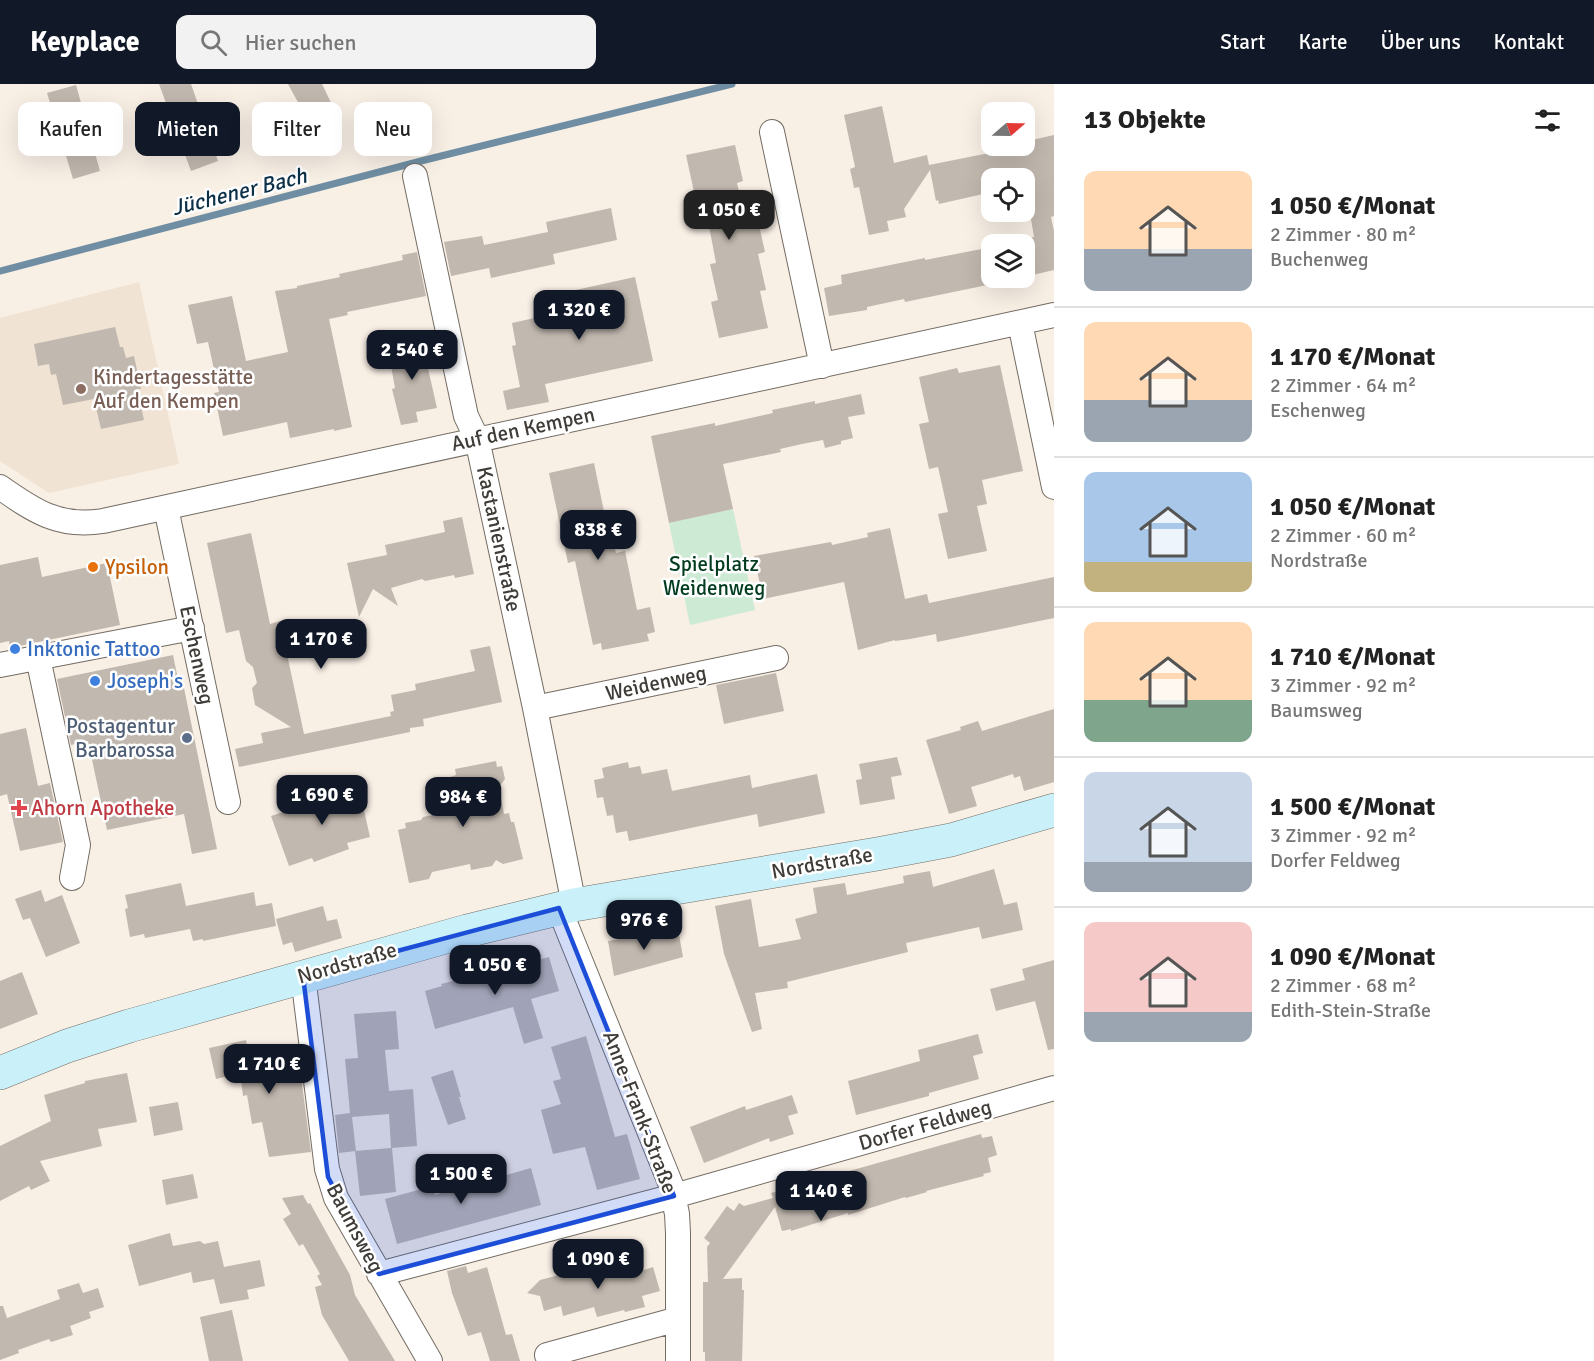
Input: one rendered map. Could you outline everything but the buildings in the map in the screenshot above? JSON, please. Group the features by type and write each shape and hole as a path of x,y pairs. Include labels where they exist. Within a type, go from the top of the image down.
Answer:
{"street":[{"path":"772,132 822,366"},
{"name":"Kastanienstraße","path":"415,176 466,416 477,439 536,708 566,906"},
{"name":"Auf den Kempen","path":"0,487 38,512 54,519 72,523 103,521 1054,315"},
{"path":"1020,323 1054,487"},
{"name":"Eschenweg","path":"166,508 228,802"},
{"path":"0,666 192,628"},
{"path":"38,658 78,845 72,878"},
{"name":"Weidenweg","path":"536,708 776,658"},
{"name":"Nordstraße","path":"0,1073 108,1032 466,931 566,906 940,842 1054,810"},
{"name":"Anne-Frank-Straße","path":"566,906 674,1196 678,1233 678,1361"},
{"name":"Baumsweg","path":"303,976 328,1177 336,1198 430,1361"},
{"name":"Dorfer Feldweg","path":"379,1274 674,1196 1054,1088"},
{"path":"547,1355 678,1319"}],"highlighted area":[{"path":"559,908 674,1196 379,1274 328,1177 303,976"}],"shaded area":[{"name":"Kindertagesstätte Auf den Kempen","path":"139,282 179,464 49,493 0,461 0,318"}],"green space":[{"name":"Spielplatz Weidenweg","path":"733,509 755,610 690,625 669,523"}],"waterway":[{"name":"Jüchener Bach","path":"0,271 425,160 732,84"}],"place":[{"name":"Kindertagesstätte Auf den Kempen","path":"81,389"},
{"name":"Ypsilon","path":"93,567"},
{"name":"Inktonic Tattoo","path":"15,649"},
{"name":"Joseph's","path":"95,681"},
{"name":"Postagentur Barbarossa","path":"187,738"},
{"name":"Ahorn Apotheke","path":"19,808"}]}
